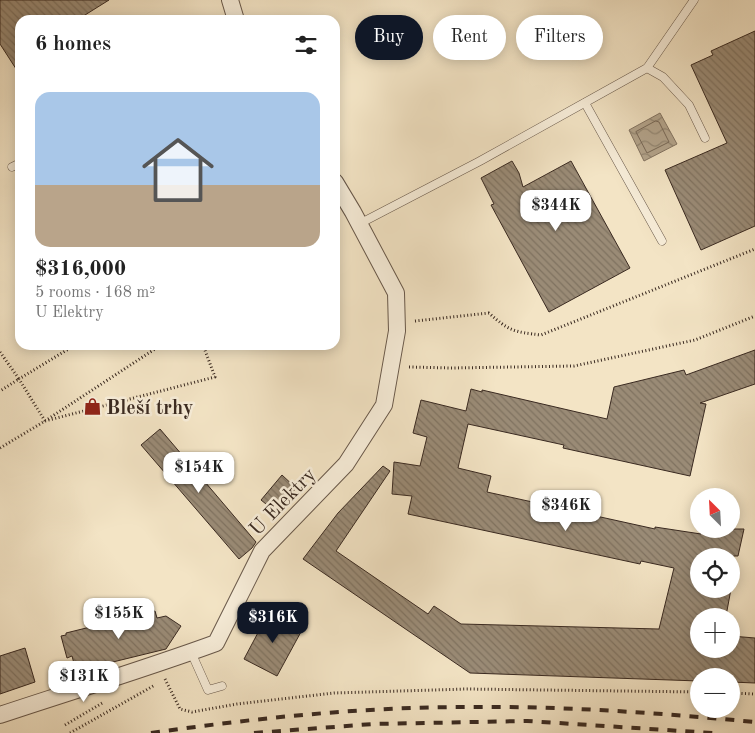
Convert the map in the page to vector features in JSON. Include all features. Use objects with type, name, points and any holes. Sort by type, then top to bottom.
[{"type":"street","points":[[230,0],[234,15]]},
{"type":"street","name":"U Elektry","points":[[0,715],[160,664],[216,643],[262,551],[346,464],[380,412],[384,405],[397,331],[396,293],[340,191]]},
{"type":"lane","points":[[359,224],[647,68],[694,0]]},
{"type":"lane","points":[[647,68],[663,77],[689,105],[705,138]]},
{"type":"lane","points":[[585,103],[662,240]]},
{"type":"lane","points":[[191,652],[208,690],[222,686]]},
{"type":"path","points":[[397,323],[489,313],[502,325],[516,332],[541,335],[755,249]]},
{"type":"path","points":[[415,366],[451,368],[574,366],[695,340],[755,316]]},
{"type":"path","points":[[0,391],[67,350]]},
{"type":"path","points":[[0,448],[45,421],[152,350]]},
{"type":"path","points":[[45,421],[215,377],[205,350]]},
{"type":"path","points":[[0,352],[45,421]]},
{"type":"path","points":[[160,664],[165,680],[180,709],[192,712],[237,704],[334,694],[467,689],[690,692]]},
{"type":"path","points":[[70,733],[156,684]]},
{"type":"path","points":[[740,693],[755,694]]},
{"type":"water","points":[[660,113],[677,144],[644,161],[629,130]]},
{"type":"building","points":[[0,0],[109,0],[85,15],[15,15],[15,67],[0,44]]},
{"type":"building","points":[[755,31],[755,226],[701,250],[665,170],[727,143],[691,65],[713,55],[711,51]]},
{"type":"building","points":[[512,161],[519,173],[523,187],[571,161],[630,268],[549,312],[491,205],[494,204],[481,178]]},
{"type":"building","points":[[755,350],[755,384],[700,403],[706,404],[690,476],[563,448],[564,445],[468,424],[458,468],[491,476],[487,492],[655,529],[655,527],[690,532],[690,538],[740,538],[740,529],[744,529],[740,548],[690,548],[690,598],[729,598],[727,608],[690,608],[690,658],[740,658],[740,637],[755,638],[755,683],[740,682],[740,668],[690,668],[690,681],[470,673],[303,559],[338,513],[383,466],[390,471],[336,551],[428,614],[434,606],[461,624],[659,629],[674,568],[641,561],[640,564],[408,514],[412,496],[392,494],[394,462],[420,466],[427,437],[413,433],[421,400],[466,411],[471,389],[482,392],[482,390],[607,419],[614,387],[684,370],[686,375]]},
{"type":"building","points":[[160,429],[256,542],[239,559],[141,445]]},
{"type":"building","points":[[282,475],[296,488],[276,512],[261,500]]},
{"type":"building","points":[[155,611],[157,618],[166,616],[181,626],[166,649],[76,671],[72,656],[67,658],[61,636],[66,635],[66,633]]},
{"type":"building","points":[[269,612],[302,630],[277,676],[244,659]]},
{"type":"building","points":[[25,648],[35,682],[0,694],[0,656]]},
{"type":"railway","points":[[151,733],[309,714],[428,708],[504,707],[576,709],[755,722]]},
{"type":"railway","points":[[254,733],[373,724],[527,721],[713,733]]},
{"type":"place","name":"Bleší trhy","points":[[92,407]]}]
